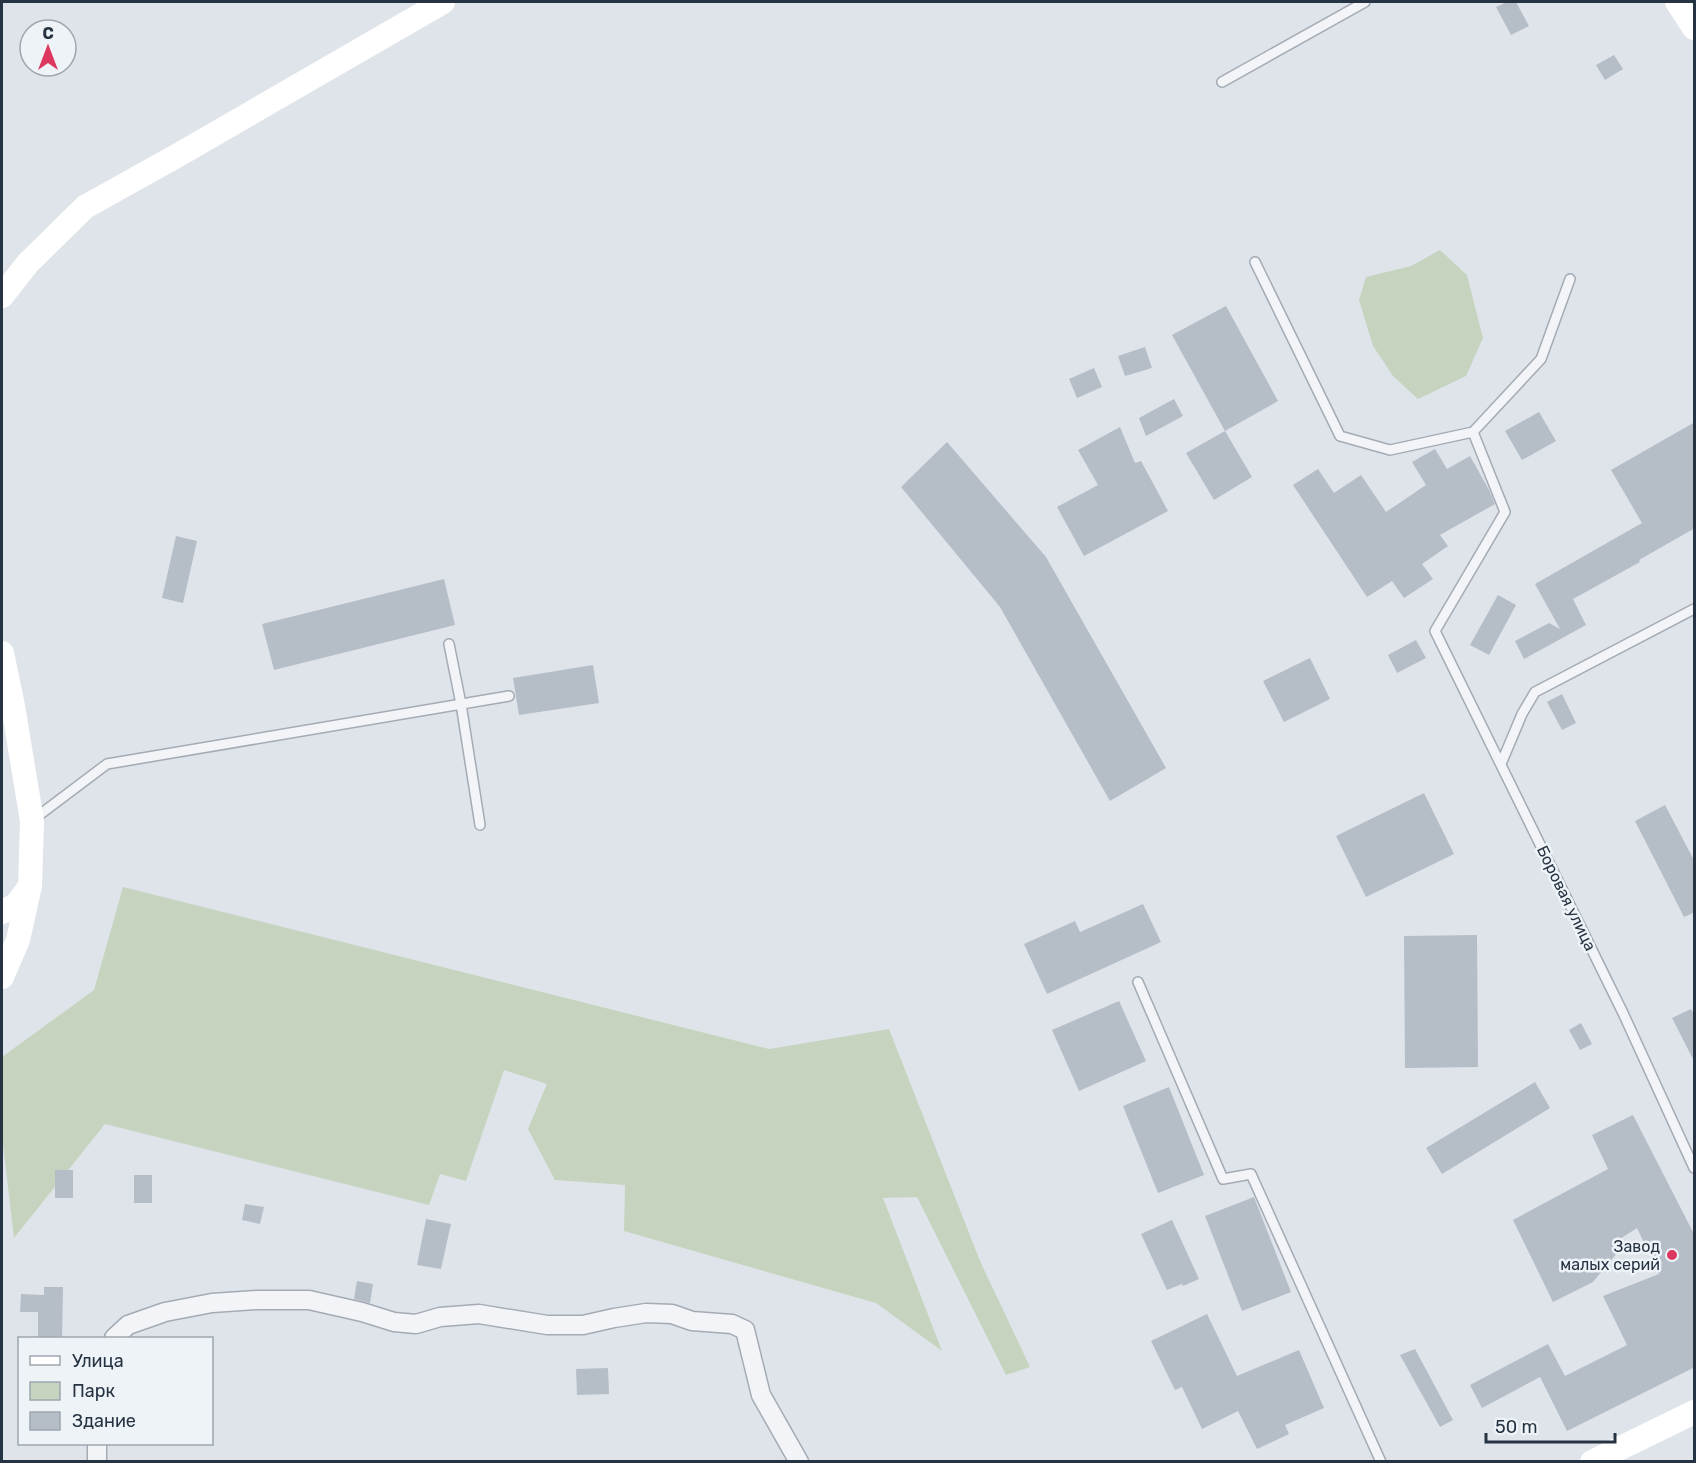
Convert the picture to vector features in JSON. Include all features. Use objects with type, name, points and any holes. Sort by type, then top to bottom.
[{"type":"street","points":[[2,296],[28,263],[85,207],[443,2]]},
{"type":"street","points":[[1677,2],[1695,28]]},
{"type":"street","points":[[2,652],[32,821],[30,886],[18,940],[2,977]]},
{"type":"street","points":[[2,912],[16,905],[30,886]]},
{"type":"street","points":[[115,1337],[128,1325],[165,1312],[212,1303],[257,1300],[309,1300],[394,1322],[416,1324],[440,1317],[479,1314],[547,1325],[583,1325],[646,1313],[672,1314],[692,1321],[732,1324],[745,1330],[761,1395],[798,1461]]},
{"type":"street","points":[[1592,1461],[1695,1412]]},
{"type":"street","points":[[97,1445],[97,1461]]},
{"type":"lane","points":[[1222,82],[1365,2]]},
{"type":"lane","points":[[1255,262],[1340,436],[1390,450],[1473,432],[1541,359],[1570,279]]},
{"type":"lane","name":"Боровая улица","points":[[1473,432],[1505,512],[1435,631],[1623,1013],[1695,1168]]},
{"type":"lane","points":[[1501,764],[1522,714],[1535,692],[1695,609]]},
{"type":"lane","points":[[449,644],[480,825]]},
{"type":"lane","points":[[32,821],[107,764],[509,696]]},
{"type":"lane","points":[[1138,982],[1223,1179],[1251,1174],[1381,1461]]},
{"type":"green space","points":[[1440,250],[1467,275],[1483,338],[1466,376],[1418,399],[1393,376],[1373,346],[1359,300],[1366,277],[1411,266]]},
{"type":"green space","points":[[123,887],[769,1049],[889,1029],[980,1261],[1030,1367],[1006,1375],[917,1197],[883,1198],[942,1351],[876,1303],[624,1231],[625,1185],[555,1180],[528,1129],[547,1084],[504,1070],[466,1181],[440,1174],[429,1205],[105,1124],[14,1238],[2,1136],[2,1057],[94,990]]},
{"type":"building","points":[[1507,2],[1516,2],[1529,26],[1511,35],[1496,7]]},
{"type":"building","points":[[1614,55],[1623,69],[1605,80],[1596,65]]},
{"type":"building","points":[[1226,306],[1278,401],[1225,431],[1172,335]]},
{"type":"building","points":[[1145,347],[1152,368],[1125,376],[1118,356]]},
{"type":"building","points":[[1094,368],[1102,387],[1077,398],[1069,379]]},
{"type":"building","points":[[1174,399],[1183,416],[1146,436],[1139,418]]},
{"type":"building","points":[[1539,412],[1556,441],[1522,460],[1505,431]]},
{"type":"building","points":[[1695,422],[1695,528],[1573,599],[1586,625],[1524,659],[1515,641],[1549,623],[1560,629],[1535,584],[1642,523],[1611,470]]},
{"type":"building","points":[[1120,427],[1135,463],[1141,461],[1168,511],[1084,556],[1057,507],[1098,485],[1078,450]]},
{"type":"building","points":[[1225,431],[1252,477],[1214,500],[1186,453]]},
{"type":"building","points":[[947,442],[1046,557],[1166,768],[1110,801],[1000,607],[901,487]]},
{"type":"building","points":[[1435,449],[1447,469],[1470,456],[1495,504],[1440,535],[1448,546],[1422,564],[1433,579],[1404,598],[1392,581],[1367,597],[1293,485],[1318,469],[1334,493],[1361,475],[1386,512],[1426,485],[1412,462]]},
{"type":"building","points":[[176,536],[197,541],[183,603],[162,598]]},
{"type":"building","points":[[444,579],[455,625],[274,670],[262,624]]},
{"type":"building","points":[[1498,595],[1516,605],[1489,655],[1470,645]]},
{"type":"building","points":[[1416,640],[1426,658],[1397,673],[1388,655]]},
{"type":"building","points":[[1310,658],[1330,699],[1284,722],[1263,681]]},
{"type":"building","points":[[593,665],[599,703],[519,715],[513,678]]},
{"type":"building","points":[[1562,694],[1576,723],[1562,730],[1547,702]]},
{"type":"building","points":[[1424,793],[1454,854],[1366,897],[1336,836]]},
{"type":"building","points":[[1665,805],[1695,862],[1695,912],[1684,917],[1635,821]]},
{"type":"building","points":[[1143,904],[1161,942],[1047,994],[1024,944],[1075,921],[1080,932]]},
{"type":"building","points":[[1477,935],[1478,1067],[1405,1068],[1404,936]]},
{"type":"building","points":[[1119,1001],[1146,1061],[1079,1091],[1052,1030]]},
{"type":"building","points":[[1691,1009],[1695,1016],[1695,1063],[1672,1018]]},
{"type":"building","points":[[1581,1023],[1592,1044],[1580,1050],[1569,1030]]},
{"type":"building","points":[[1535,1082],[1550,1108],[1442,1174],[1426,1148]]},
{"type":"building","points":[[1169,1087],[1204,1175],[1158,1193],[1123,1106]]},
{"type":"building","name":"Завод малых серий","points":[[1633,1115],[1695,1236],[1695,1367],[1567,1431],[1540,1377],[1482,1408],[1470,1385],[1548,1344],[1565,1376],[1627,1345],[1603,1296],[1659,1274],[1637,1228],[1612,1244],[1617,1253],[1593,1282],[1553,1302],[1513,1220],[1608,1169],[1592,1135]]},
{"type":"building","points":[[55,1170],[73,1170],[73,1198],[55,1198]]},
{"type":"building","points":[[134,1175],[152,1175],[152,1203],[134,1203]]},
{"type":"building","points":[[1254,1197],[1291,1292],[1242,1311],[1205,1216]]},
{"type":"building","points":[[245,1204],[264,1207],[260,1224],[242,1220]]},
{"type":"building","points":[[426,1219],[451,1224],[441,1269],[417,1265]]},
{"type":"building","points":[[1172,1220],[1199,1279],[1167,1290],[1141,1234]]},
{"type":"building","points":[[357,1281],[373,1284],[370,1303],[354,1299]]},
{"type":"building","points":[[44,1287],[63,1287],[62,1337],[38,1337],[38,1312],[20,1312],[21,1294],[44,1295]]},
{"type":"building","points":[[1207,1314],[1237,1376],[1299,1350],[1324,1408],[1285,1425],[1289,1434],[1257,1449],[1238,1411],[1202,1429],[1182,1387],[1175,1390],[1151,1341]]},
{"type":"building","points":[[1415,1349],[1453,1420],[1440,1427],[1400,1355]]},
{"type":"building","points":[[608,1368],[609,1394],[577,1395],[576,1369]]},
{"type":"place","name":"Завод малых серий","points":[[1672,1255]]}]
